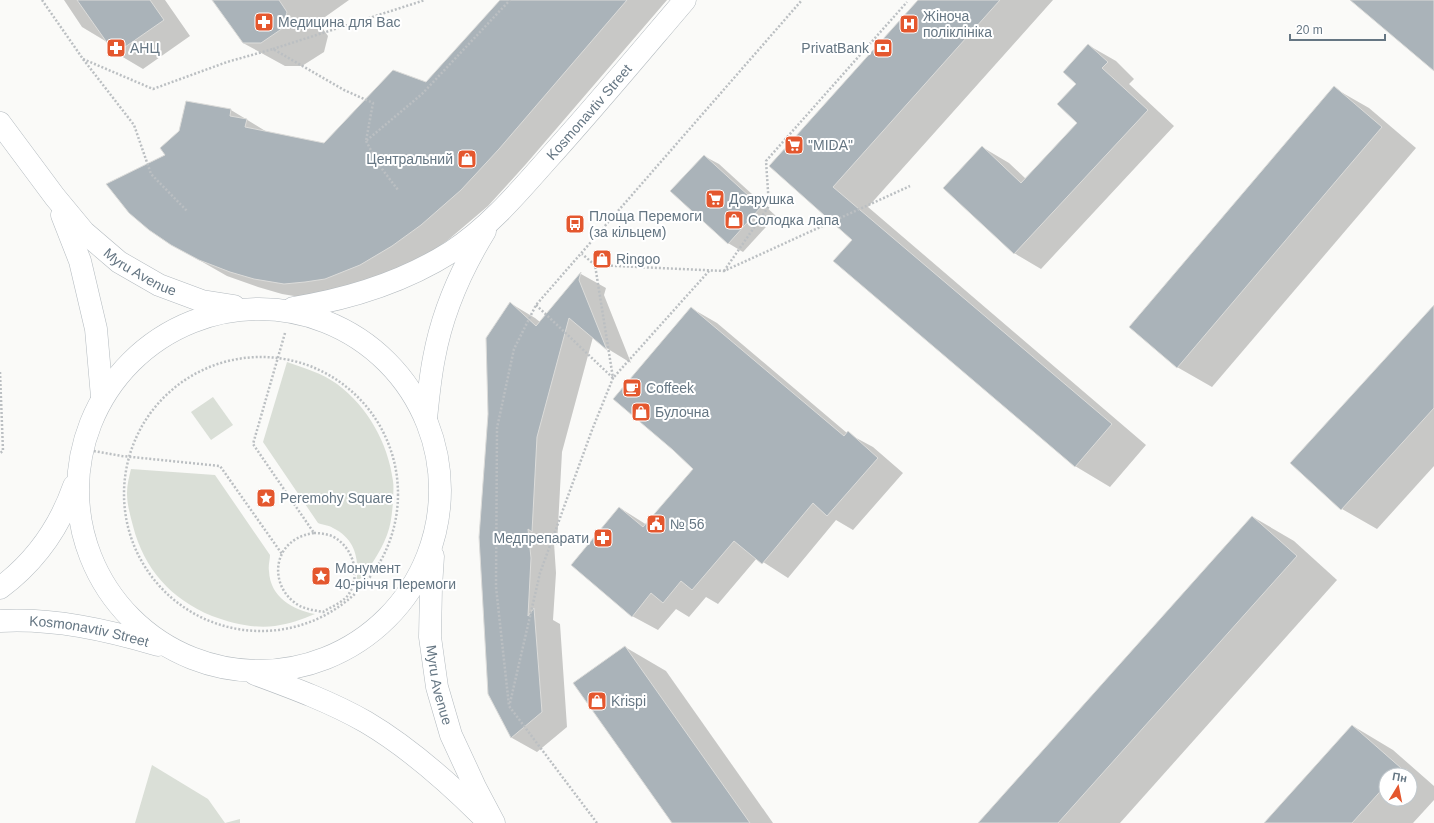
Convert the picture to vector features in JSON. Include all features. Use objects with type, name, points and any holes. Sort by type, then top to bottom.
[{"type":"main road","name":"Kosmonavtiv Street","points":[[285,310],[325,303],[369,292],[404,277],[450,252],[490,222],[568,137],[685,0]]},
{"type":"main road","name":"Myru Avenue","points":[[0,123],[55,197],[84,232],[119,262],[159,285],[202,300],[248,308]]},
{"type":"main road","name":"Myru Avenue","points":[[55,197],[80,261],[96,329],[102,397]]},
{"type":"main road","name":"Kosmonavtiv Street","points":[[426,419],[434,357],[451,298],[476,245],[490,222]]},
{"type":"main road","points":[[0,588],[32,559],[51,534],[67,507],[77,477],[82,449],[88,428],[102,397],[114,379],[129,362],[164,335],[183,324],[225,312],[248,308],[285,310],[321,319],[359,338],[376,351],[392,366],[405,382],[417,400],[426,419],[438,457],[441,497],[435,536],[426,560],[408,594],[383,622],[363,638],[318,662],[293,668],[268,671],[242,670],[208,664],[176,651],[154,637],[133,620],[116,601],[101,579],[89,555],[77,504],[77,477]]},
{"type":"main road","name":"Myru Avenue","points":[[435,536],[431,587],[430,637],[437,687],[451,735],[476,789],[494,823]]},
{"type":"main road","name":"Kosmonavtiv Street","points":[[0,621],[53,622],[95,628],[136,638],[176,651]]},
{"type":"main road","points":[[242,670],[306,692],[366,722],[422,760],[489,823]]},
{"type":"path","points":[[42,0],[83,59],[134,125],[151,174],[187,211]]},
{"type":"path","points":[[83,59],[153,89],[226,62],[273,49],[425,0]]},
{"type":"path","points":[[366,141],[422,94],[510,0]]},
{"type":"path","points":[[597,823],[509,706],[496,587],[497,428],[514,349],[536,306],[802,0]]},
{"type":"path","points":[[724,271],[769,206],[766,161],[907,2]]},
{"type":"path","points":[[273,49],[344,90],[372,103],[366,141],[379,165],[398,190]]},
{"type":"path","points":[[582,254],[595,265],[724,271],[910,186]]},
{"type":"path","points":[[595,265],[613,378]]},
{"type":"path","points":[[509,706],[540,572],[592,430],[613,378],[709,271]]},
{"type":"path","points":[[536,306],[613,378]]},
{"type":"path","points":[[285,310],[278,358],[253,444],[314,533]]},
{"type":"path","points":[[256,357],[278,358],[299,362],[318,369],[337,379],[354,392],[368,407],[380,424],[396,463],[399,484],[399,505],[396,526],[380,565],[368,582],[353,597],[326,616],[294,627],[275,631],[248,631],[222,626],[197,616],[175,601],[155,582],[141,560],[130,536],[124,509],[124,483],[129,456],[136,436],[147,417],[160,400],[176,386],[194,374],[214,365],[235,359],[256,357]]},
{"type":"path","points":[[0,372],[3,451],[0,453]]},
{"type":"path","points":[[82,449],[129,456],[220,466],[282,554]]},
{"type":"path","points":[[314,533],[330,536],[344,545],[349,552],[355,568],[355,576],[350,593],[342,601],[323,612],[308,609],[295,604],[285,594],[279,582],[278,567],[282,554],[287,546],[304,535],[314,533]]},
{"type":"path","points":[[350,593],[353,597]]},
{"type":"path","points":[[323,612],[326,616]]},
{"type":"shaded area","points":[[287,362],[325,377],[348,393],[375,427],[386,453],[393,481],[393,506],[391,519],[387,535],[378,554],[370,567],[356,584],[357,559],[351,544],[347,538],[330,526],[318,523],[263,442]]},
{"type":"shaded area","points":[[213,397],[233,425],[211,440],[191,412]]},
{"type":"shaded area","points":[[131,469],[215,475],[270,555],[270,580],[278,595],[291,605],[315,614],[285,624],[259,627],[243,625],[212,616],[184,601],[161,581],[144,556],[138,542],[131,518],[127,493]]},
{"type":"shaded area","points":[[152,765],[208,799],[225,823],[135,823]]},
{"type":"shaded area","points":[[240,819],[240,823],[225,823]]},
{"type":"building","points":[[77,0],[150,0],[164,20],[115,54]]},
{"type":"building","points":[[212,0],[279,0],[287,12],[283,28],[261,43],[243,43]]},
{"type":"building","points":[[500,0],[627,0],[499,149],[461,190],[421,225],[392,246],[360,265],[325,279],[284,284],[254,279],[230,272],[199,260],[171,245],[149,230],[129,213],[106,184],[165,155],[160,148],[179,131],[186,101],[231,109],[230,116],[247,119],[245,127],[324,143],[393,70],[426,82]]},
{"type":"building","points":[[918,0],[1000,0],[833,187],[1112,424],[1075,467],[833,261],[852,240],[769,166]]},
{"type":"building","points":[[1350,0],[1434,0],[1434,71]]},
{"type":"building","points":[[1088,44],[1108,62],[1102,68],[1148,110],[1014,254],[943,188],[982,146],[1021,183],[1077,123],[1057,104],[1076,84],[1063,72]]},
{"type":"building","points":[[1334,86],[1382,127],[1177,368],[1129,327]]},
{"type":"building","name":"Доярушка","points":[[704,155],[761,207],[728,244],[670,191]]},
{"type":"building","points":[[581,272],[579,280],[607,350],[569,318],[537,437],[532,532],[528,529],[531,558],[528,616],[534,608],[542,712],[511,738],[488,694],[479,537],[488,414],[486,338],[510,302],[536,326]]},
{"type":"building","points":[[1434,305],[1434,408],[1341,510],[1290,463]]},
{"type":"building","points":[[691,307],[844,436],[848,431],[878,458],[827,516],[813,503],[762,564],[734,541],[692,590],[681,581],[663,603],[651,593],[632,617],[571,565],[619,507],[643,527],[693,469],[613,399]]},
{"type":"building","points":[[1252,516],[1297,556],[1058,823],[978,823]]},
{"type":"building","points":[[625,646],[750,823],[672,823],[573,683]]},
{"type":"building","points":[[1352,725],[1400,767],[1378,767],[1378,794],[1352,823],[1264,823]]},
{"type":"place","name":"Медицина для Вас","points":[[264,22]]},
{"type":"place","name":"Жіноча поліклініка","points":[[909,24]]},
{"type":"place","name":"АНЦ","points":[[116,48]]},
{"type":"place","name":"PrivatBank","points":[[883,48]]},
{"type":"place","name":"\"MIDA\"","points":[[794,145]]},
{"type":"place","name":"Центральний","points":[[467,159]]},
{"type":"place","name":"Доярушка","points":[[715,199]]},
{"type":"place","name":"Солодка лапа","points":[[734,220]]},
{"type":"place","name":"Площа Перемоги (за кільцем)","points":[[575,224]]},
{"type":"place","name":"Ringoo","points":[[602,259]]},
{"type":"place","name":"Coffeek","points":[[632,388]]},
{"type":"place","name":"Булочна","points":[[641,412]]},
{"type":"place","name":"Peremohy Square","points":[[266,498]]},
{"type":"place","name":"№ 56","points":[[656,524]]},
{"type":"place","name":"Медпрепарати","points":[[603,538]]},
{"type":"place","name":"Монумент 40-річчя Перемоги","points":[[321,576]]},
{"type":"place","name":"Krispi","points":[[597,701]]}]
